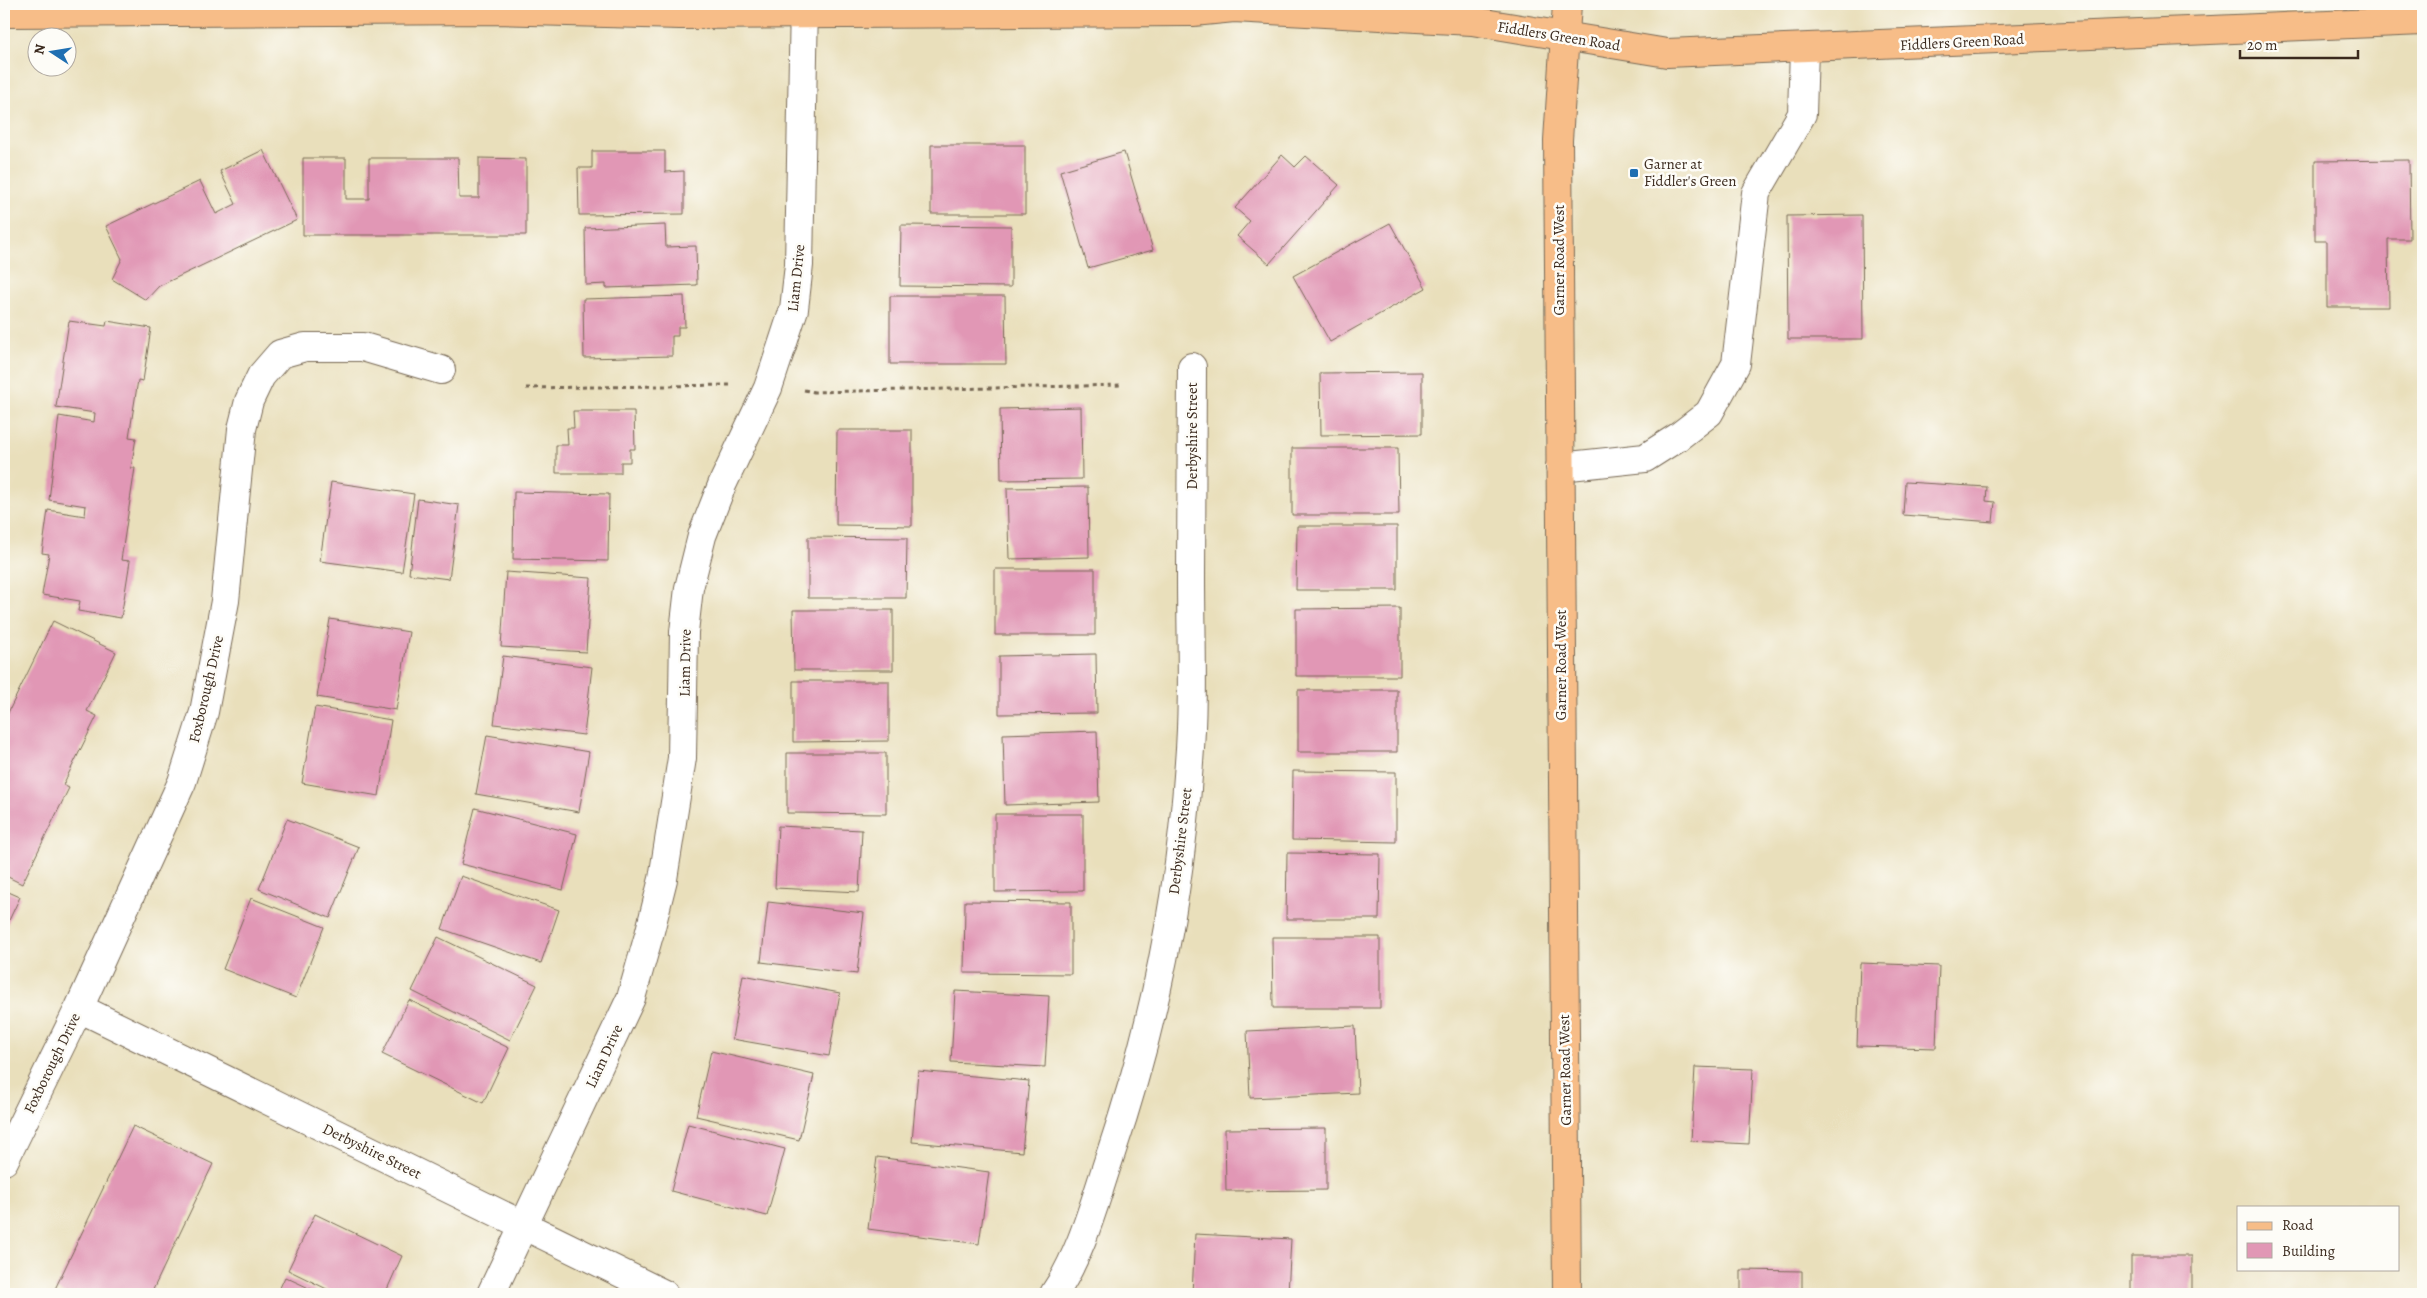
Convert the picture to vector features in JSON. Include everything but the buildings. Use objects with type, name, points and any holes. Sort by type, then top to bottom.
[{"type":"main road","name":"Garner Road West","points":[[1567,4],[1558,140],[1567,1294]]},
{"type":"main road","name":"Fiddlers Green Road","points":[[4,13],[495,10],[680,15],[804,9],[1192,12],[1234,8],[1472,22],[1667,53],[1804,49],[2423,21]]},
{"type":"street","name":"Liam Drive","points":[[491,1294],[634,989],[663,880],[682,758],[684,632],[689,588],[702,536],[722,485],[768,388],[794,309],[799,265],[804,9]]},
{"type":"street","points":[[1560,467],[1645,458],[1678,437],[1710,413],[1736,364],[1756,193],[1802,114],[1804,49]]},
{"type":"street","name":"Foxborough Drive","points":[[4,1161],[79,1008],[182,782],[204,712],[225,601],[242,429],[249,401],[260,376],[280,354],[305,347],[363,347],[441,370]]},
{"type":"street","name":"Derbyshire Street","points":[[1054,1294],[1066,1277],[1086,1226],[1132,1091],[1154,1010],[1168,937],[1181,849],[1189,762],[1192,367]]},
{"type":"street","name":"Derbyshire Street","points":[[79,1008],[664,1294]]},
{"type":"path","points":[[526,388],[737,385]]},
{"type":"path","points":[[798,389],[814,392],[1123,385]]},
{"type":"place","name":"Garner at Fiddler's Green","points":[[1634,173]]}]
